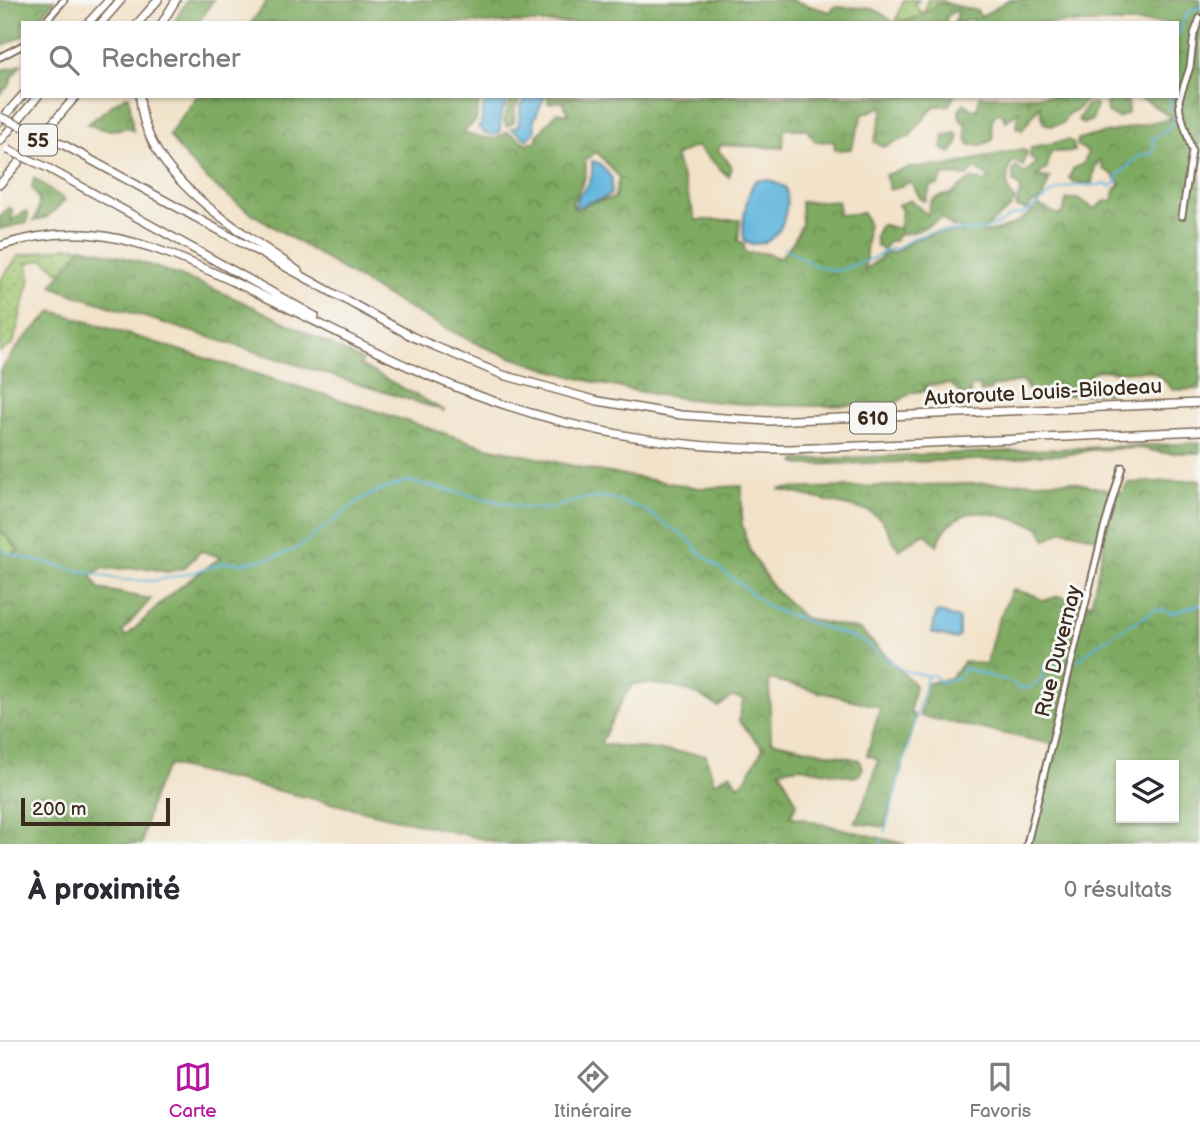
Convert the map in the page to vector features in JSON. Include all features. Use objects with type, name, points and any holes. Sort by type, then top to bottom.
[{"type":"highway","points":[[90,21],[109,0]]},
{"type":"highway","points":[[103,21],[121,0]]},
{"type":"highway","points":[[140,21],[158,0]]},
{"type":"highway","points":[[163,21],[176,0]]},
{"type":"highway","points":[[21,97],[0,119],[64,145],[324,290]]},
{"type":"highway","name":"55","points":[[0,141],[36,98]]},
{"type":"highway","name":"55","points":[[0,184],[74,98]]},
{"type":"highway","points":[[140,98],[142,116],[150,141],[177,178],[221,216],[324,290]]},
{"type":"highway","points":[[0,147],[46,167],[374,350]]},
{"type":"highway","points":[[0,246],[28,238],[68,234],[101,235],[134,242],[221,276],[374,350]]},
{"type":"highway","name":"Autoroute Louis-Bilodeau","points":[[324,290],[413,337],[503,375],[577,396],[673,414],[734,420],[807,421],[1200,402]]},
{"type":"highway","name":"610","points":[[374,350],[449,384],[521,410],[590,428],[687,444],[750,449],[800,449],[1200,431]]},
{"type":"street","points":[[46,21],[64,0]]},
{"type":"street","points":[[1182,216],[1192,151],[1179,100],[1190,66],[1194,34],[1200,18]]},
{"type":"street","points":[[0,57],[21,46]]},
{"type":"street","name":"Rue Duvernay","points":[[1027,844],[1103,532],[1122,467]]},
{"type":"green space","points":[[0,0],[55,0],[38,21],[21,21],[21,37],[0,47]]},
{"type":"green space","points":[[187,0],[213,0],[199,21],[175,21]]},
{"type":"green space","points":[[268,0],[791,0],[830,12],[835,7],[873,9],[891,21],[252,21]]},
{"type":"green space","points":[[904,0],[919,0],[914,4],[921,13],[926,9],[927,0],[941,0],[949,4],[937,4],[922,16],[896,21]]},
{"type":"green space","points":[[1008,0],[1200,0],[1200,389],[1173,390],[1159,376],[1148,371],[1100,370],[1089,376],[1089,381],[1109,393],[1032,397],[1023,381],[993,386],[990,390],[981,392],[979,385],[970,387],[971,395],[963,396],[951,384],[926,385],[926,391],[912,393],[895,403],[805,406],[674,397],[589,381],[482,346],[377,290],[235,202],[199,172],[169,135],[196,98],[480,98],[476,120],[465,134],[495,139],[508,132],[527,144],[538,140],[537,136],[557,112],[569,114],[562,101],[548,103],[548,98],[953,98],[949,105],[934,106],[909,137],[884,147],[874,142],[884,106],[863,114],[851,149],[835,150],[834,141],[816,142],[806,129],[784,129],[783,148],[721,145],[718,150],[731,165],[729,177],[696,146],[675,156],[696,220],[740,220],[738,241],[743,243],[746,253],[764,253],[780,258],[793,242],[802,224],[801,202],[838,201],[839,215],[863,213],[868,223],[865,270],[886,253],[895,252],[913,240],[935,233],[962,232],[960,227],[953,228],[942,218],[917,231],[900,233],[895,241],[889,241],[883,250],[877,246],[875,236],[881,224],[899,229],[902,211],[898,205],[911,200],[927,215],[931,201],[951,194],[972,178],[984,182],[990,178],[975,168],[967,176],[943,175],[938,185],[931,186],[925,201],[921,200],[911,182],[890,190],[885,175],[913,167],[946,166],[1022,149],[1027,152],[1023,166],[1012,160],[1008,176],[1007,186],[1015,200],[1009,209],[983,230],[983,233],[991,232],[1020,220],[1038,205],[1059,215],[1064,211],[1066,200],[1077,199],[1094,209],[1105,201],[1113,201],[1115,190],[1121,184],[1103,169],[1100,160],[1094,170],[1092,183],[1074,183],[1069,178],[1073,169],[1084,163],[1088,152],[1077,145],[1078,139],[1172,118],[1138,98],[1179,98],[1179,21],[955,21],[958,13],[955,11],[948,15],[946,21],[905,21],[922,16],[937,4],[977,11],[981,17]],"holes":[[[597,152],[619,177],[614,198],[588,203],[578,210],[572,203],[585,178],[585,160]]]},
{"type":"green space","points":[[21,64],[10,85],[1,93],[0,70]]},
{"type":"green space","points":[[123,98],[129,98],[133,131],[128,127],[108,130],[88,124]]},
{"type":"green space","points":[[512,98],[522,98],[515,107],[514,122],[506,126],[504,119]]},
{"type":"green space","points":[[980,98],[1029,98],[1028,101],[1030,98],[1087,98],[1077,110],[1069,113],[1063,123],[1051,126],[1044,123],[1040,106],[1022,130],[1016,127],[1019,111],[1006,121],[1000,112],[992,120],[993,140],[981,145],[969,145],[966,125],[960,119],[959,111],[964,103],[977,110]]},
{"type":"green space","points":[[1111,98],[1128,102],[1128,113],[1118,118],[1107,113],[1106,104]]},
{"type":"green space","points":[[1093,103],[1096,106],[1092,120],[1082,124],[1078,120],[1086,106]]},
{"type":"green space","points":[[954,133],[958,135],[958,144],[951,153],[942,149],[944,136]]},
{"type":"green space","points":[[1068,140],[1073,143],[1075,151],[1052,152],[1047,169],[1036,176],[1050,178],[1041,201],[1031,204],[1028,210],[1017,208],[1021,188],[1013,181],[1013,170],[1016,166],[1024,174],[1036,163],[1030,157],[1031,147]]},
{"type":"green space","points":[[34,178],[65,200],[47,217],[34,221],[39,204],[32,188]]},
{"type":"green space","points":[[9,207],[13,211],[11,221],[26,211],[27,223],[0,229],[0,217]]},
{"type":"green space","points":[[82,247],[61,274],[44,259],[27,263],[30,279],[13,344],[0,352],[0,280],[19,256]]},
{"type":"green space","points":[[82,247],[157,267],[226,295],[363,361],[360,365],[445,411],[52,286]]},
{"type":"green space","points":[[53,311],[483,446],[592,470],[700,488],[742,486],[742,524],[749,549],[772,587],[804,618],[860,630],[915,685],[910,712],[916,717],[885,827],[855,823],[871,786],[878,759],[867,755],[880,707],[769,679],[771,741],[859,760],[863,768],[859,775],[854,777],[800,767],[780,770],[797,804],[790,816],[905,844],[504,844],[169,765],[151,803],[142,844],[0,844],[0,548],[10,555],[19,551],[0,529],[0,371],[22,341]],"holes":[[[201,551],[221,557],[172,593],[126,637],[122,632],[151,599],[99,589],[91,575],[101,569],[148,568],[167,572],[184,568]],[[633,684],[678,688],[718,707],[732,697],[743,699],[739,721],[763,748],[745,780],[739,786],[730,773],[714,783],[706,755],[600,744]]]},
{"type":"green space","points":[[1200,443],[1200,453],[1164,453],[1140,448],[1090,450],[1066,455],[1036,455],[1012,459],[795,463],[797,460]]},
{"type":"green space","points":[[1200,480],[1200,844],[1031,844],[1057,745],[920,716],[928,683],[950,678],[964,662],[986,664],[996,626],[1012,590],[1034,595],[1043,601],[1059,596],[1091,604],[1105,540],[1064,530],[1046,540],[1039,527],[981,513],[956,519],[946,529],[937,545],[925,533],[899,550],[882,520],[869,511],[778,489],[1070,481],[1121,493],[1128,483]]},
{"type":"green space","points":[[0,529],[19,551],[10,556],[0,548]]},
{"type":"water","points":[[485,98],[508,98],[501,114],[500,132],[494,135],[483,132],[478,127],[481,125]]},
{"type":"water","points":[[527,98],[544,98],[534,120],[535,132],[527,140],[511,128],[518,127],[521,106]]},
{"type":"water","points":[[592,161],[599,163],[612,178],[611,194],[575,206],[579,195],[589,184]]},
{"type":"water","points":[[756,180],[769,180],[785,187],[787,201],[780,229],[767,241],[754,244],[746,243],[743,230],[747,201]]},
{"type":"water","points":[[936,613],[959,619],[959,636],[956,639],[932,633]]},
{"type":"waterway","points":[[1183,20],[1190,11],[1200,7]]},
{"type":"waterway","points":[[1179,32],[1183,23]]},
{"type":"waterway","points":[[1169,98],[1170,111]]},
{"type":"waterway","points":[[784,248],[814,265],[837,271],[932,232],[983,230],[1012,215],[1026,212],[1063,188],[1107,184],[1110,187],[1118,181],[1117,176],[1139,156],[1151,154],[1154,146],[1152,138],[1173,124],[1174,117]]},
{"type":"waterway","points":[[0,548],[28,559],[121,580],[153,581],[227,562],[242,563],[272,558],[296,549],[359,501],[408,481],[526,508],[546,509],[583,499],[607,497],[643,509],[687,538],[698,551],[770,608],[864,642],[902,670],[934,675],[940,682],[960,677],[963,668],[1008,681],[1020,688],[1029,688],[1041,681],[1044,666],[1065,658]]},
{"type":"waterway","points":[[1077,661],[1101,642],[1157,609],[1173,613],[1200,604]]},
{"type":"waterway","points":[[885,831],[927,677]]},
{"type":"waterway","points":[[881,844],[883,838]]}]
